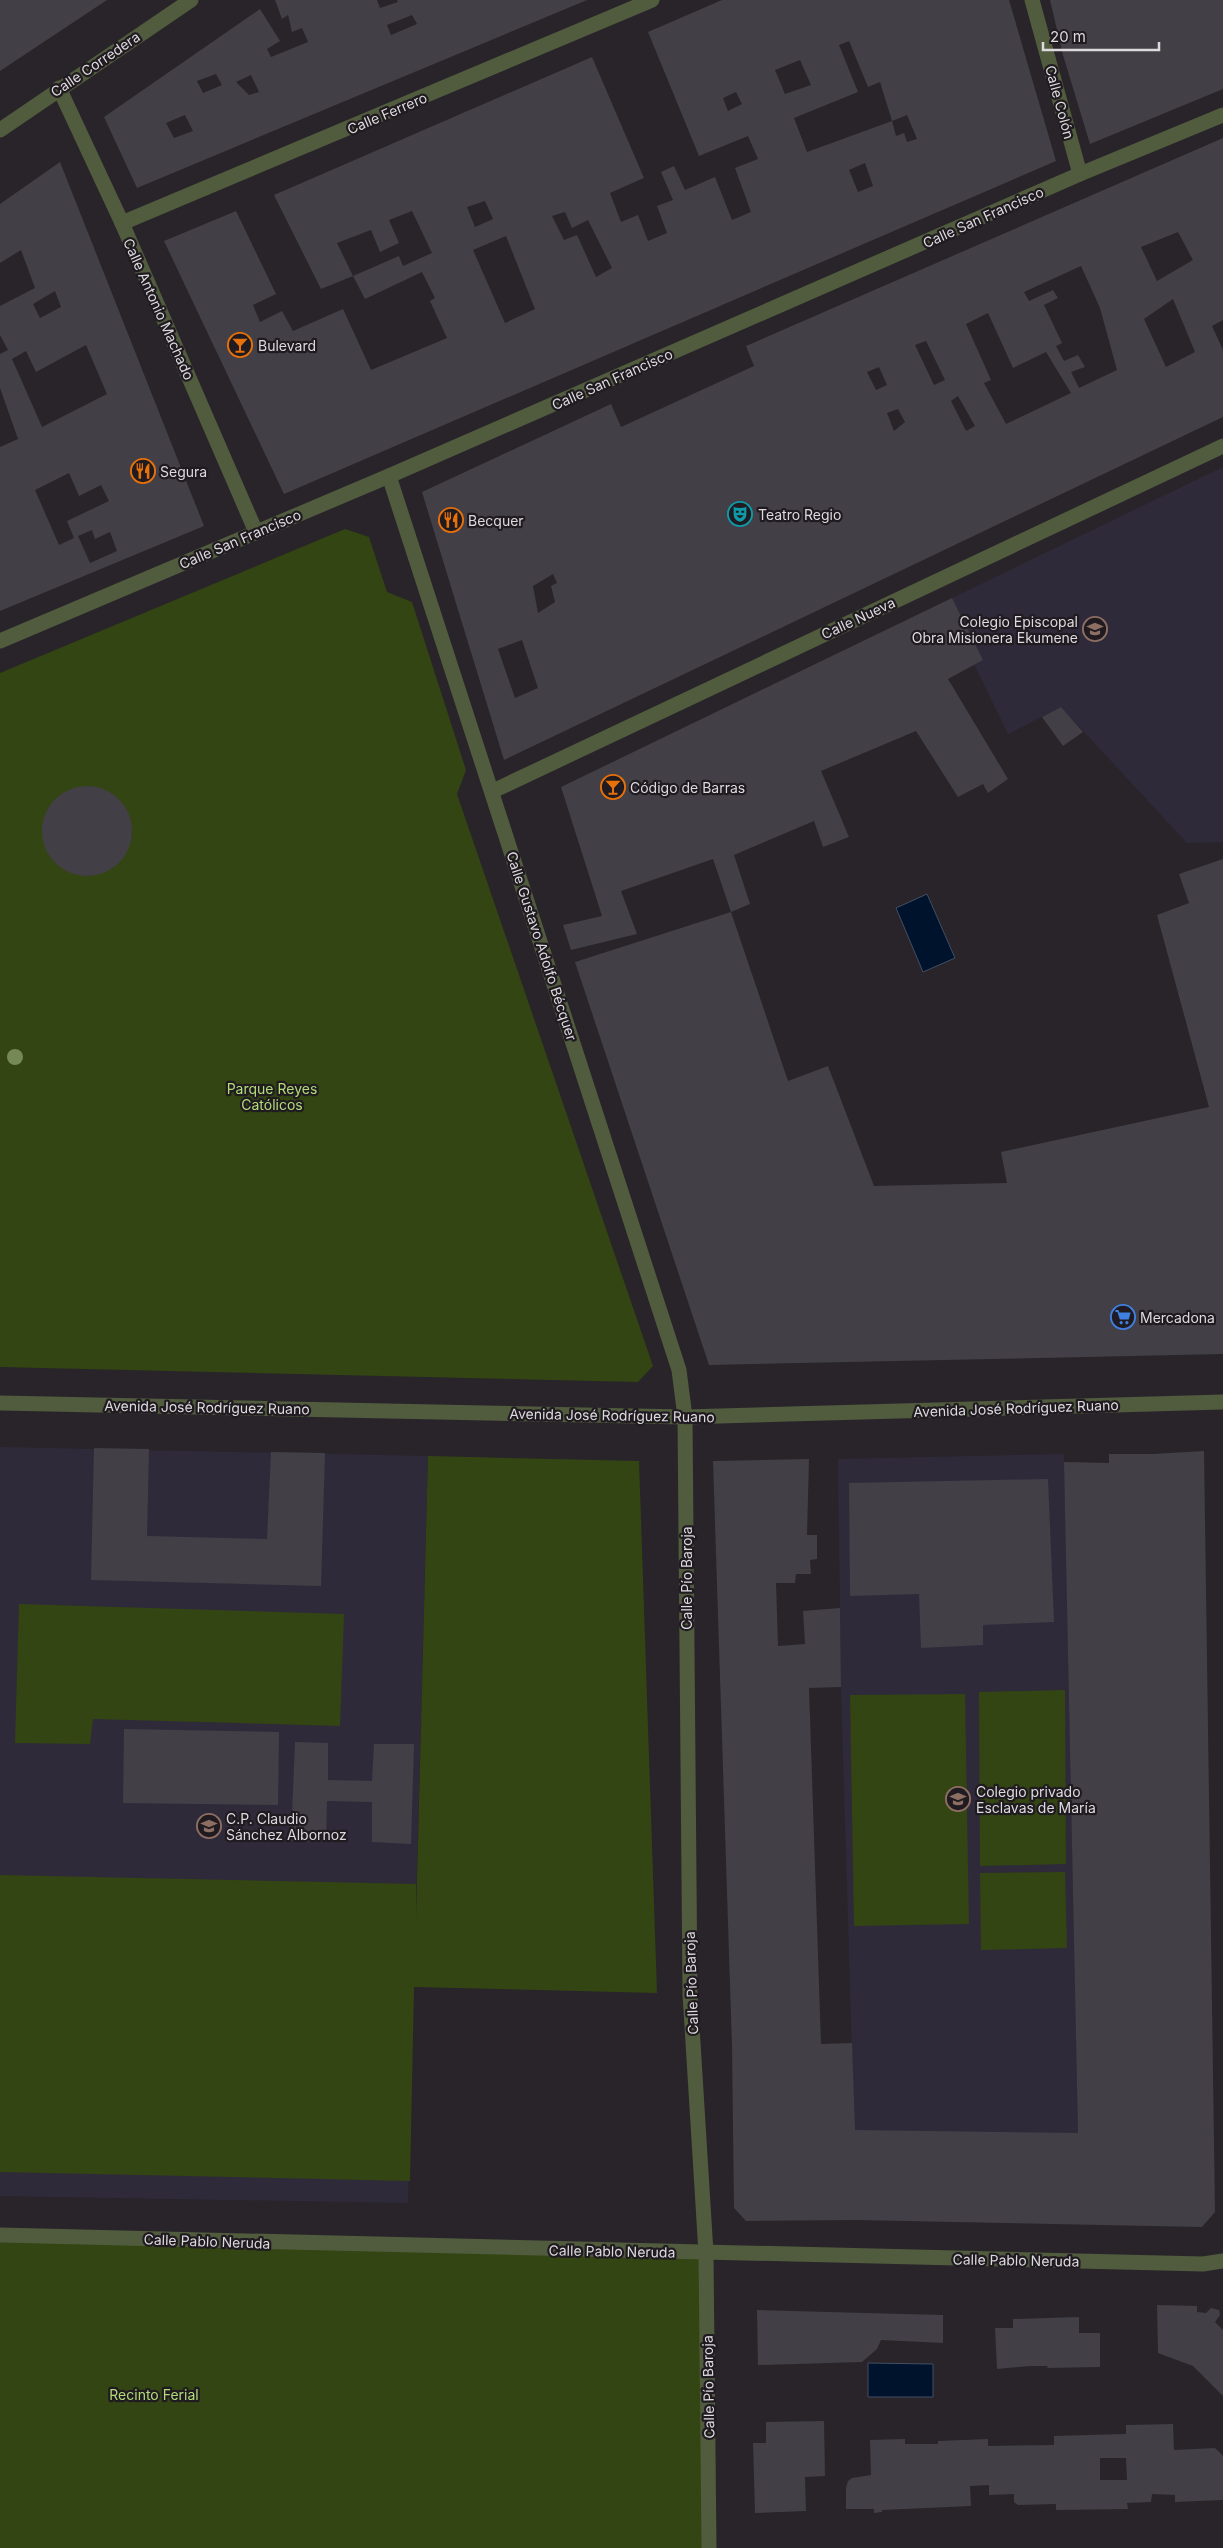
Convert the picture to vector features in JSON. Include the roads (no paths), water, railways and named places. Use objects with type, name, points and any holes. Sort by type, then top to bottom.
[{"type":"street","name":"Calle Corredera","points":[[0,130],[190,0]]},
{"type":"street","name":"Calle Ferrero","points":[[122,223],[652,0]]},
{"type":"street","name":"Calle Colón","points":[[1032,0],[1080,174]]},
{"type":"street","name":"Calle Antonio Machado","points":[[59,88],[122,223],[256,532]]},
{"type":"street","name":"Calle San Francisco","points":[[0,641],[389,476],[1080,174],[1223,115]]},
{"type":"street","name":"Calle Nueva","points":[[492,791],[1223,446]]},
{"type":"street","name":"Calle Gustavo Adolfo Bécquer","points":[[389,476],[679,1370],[685,1417]]},
{"type":"street","name":"Avenida José Rodríguez Ruano","points":[[0,1403],[685,1417],[1223,1402]]},
{"type":"street","name":"Calle Pío Baroja","points":[[685,1417],[690,1994],[706,2253],[709,2548]]},
{"type":"street","name":"Calle Pablo Neruda","points":[[0,2235],[1203,2264],[1223,2261]]},
{"type":"water","points":[[927,894],[955,958],[923,972],[896,908]]},
{"type":"water","points":[[868,2363],[933,2364],[933,2397],[868,2397]]},
{"type":"place","name":"Bulevard","points":[[240,345]]},
{"type":"place","name":"Segura","points":[[143,471]]},
{"type":"place","name":"Teatro Regio","points":[[740,514]]},
{"type":"place","name":"Becquer","points":[[451,520]]},
{"type":"place","name":"Colegio Episcopal Obra Misionera Ekumene","points":[[1095,629]]},
{"type":"place","name":"Código de Barras","points":[[613,787]]},
{"type":"place","name":"Mercadona","points":[[1123,1317]]},
{"type":"place","name":"Colegio privado Esclavas de María","points":[[958,1799]]},
{"type":"place","name":"C.P. Claudio Sánchez Albornoz","points":[[209,1826]]},
{"type":"park label","name":"Parque Reyes Católicos","points":[[272,1096]]},
{"type":"park label","name":"Recinto Ferial","points":[[154,2394]]}]
